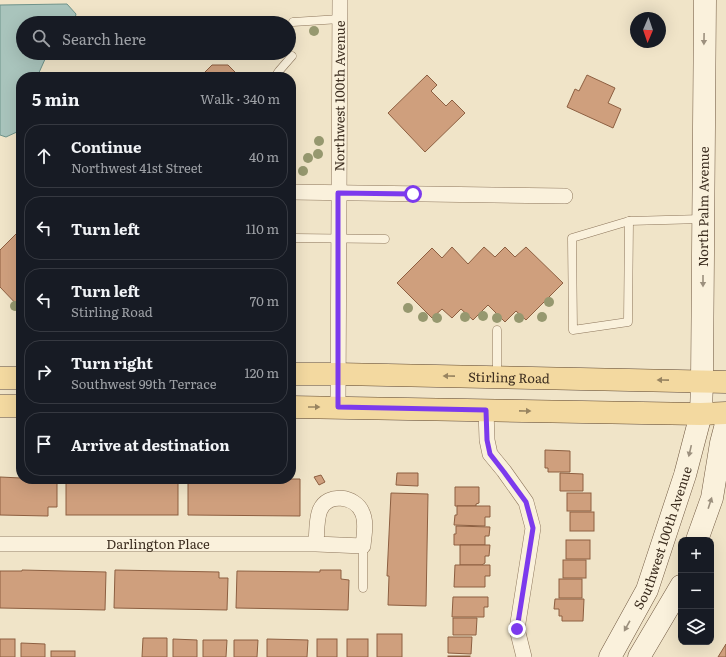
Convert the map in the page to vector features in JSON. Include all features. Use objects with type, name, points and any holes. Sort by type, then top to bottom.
[{"type":"main road","name":"North Palm Avenue","points":[[701,414],[705,0]]},
{"type":"main road","name":"Stirling Road","points":[[296,374],[726,382]]},
{"type":"main road","points":[[0,378],[16,378]]},
{"type":"main road","points":[[0,406],[16,406]]},
{"type":"main road","points":[[296,407],[701,414],[726,413]]},
{"type":"main road","name":"Southwest 100th Avenue","points":[[610,657],[647,590],[684,475],[701,414]]},
{"type":"main road","points":[[698,537],[712,498],[721,443],[726,424]]},
{"type":"main road","points":[[639,657],[678,591]]},
{"type":"street","name":"Northwest 100th Avenue","points":[[338,407],[340,0]]},
{"type":"street","points":[[296,192],[565,196]]},
{"type":"street","points":[[486,410],[487,440],[490,454],[526,502],[533,528],[517,629],[524,657]]},
{"type":"street","points":[[316,544],[320,510],[329,500],[341,498],[355,503],[363,513],[363,546]]},
{"type":"street","name":"Darlington Place","points":[[0,544],[316,544],[363,546]]},
{"type":"lane","points":[[296,22],[340,19]]},
{"type":"lane","points":[[278,72],[289,60]]},
{"type":"lane","points":[[629,221],[628,322],[572,330],[572,238],[629,221],[703,219]]},
{"type":"lane","points":[[296,238],[385,239]]},
{"type":"lane","points":[[497,330],[497,377]]},
{"type":"lane","points":[[363,546],[363,588]]},
{"type":"water","points":[[67,4],[76,14],[76,16],[16,16],[16,60],[45,60],[39,72],[16,72],[16,132],[6,137],[0,135],[0,5]]},
{"type":"building","points":[[212,65],[228,65],[235,72],[205,72]]},
{"type":"building","points":[[427,75],[437,85],[431,91],[446,106],[452,100],[465,113],[425,152],[388,113]]},
{"type":"building","points":[[587,75],[615,88],[608,103],[621,109],[613,128],[567,107],[575,89],[579,91]]},
{"type":"building","points":[[16,234],[16,304],[0,287],[0,250]]},
{"type":"building","points":[[452,247],[468,264],[484,247],[495,257],[505,247],[515,257],[526,247],[563,283],[526,320],[516,311],[505,322],[488,305],[473,320],[461,309],[452,318],[442,309],[432,318],[397,283],[432,248],[442,258]]},
{"type":"building","points":[[545,450],[570,451],[570,472],[548,472],[548,468],[545,468]]},
{"type":"building","points":[[397,473],[418,473],[418,486],[396,485]]},
{"type":"building","points":[[560,473],[583,474],[583,491],[560,491]]},
{"type":"building","points":[[321,475],[325,482],[319,485],[314,477]]},
{"type":"building","points":[[0,477],[16,478],[16,484],[57,484],[57,507],[48,507],[48,516],[0,515]]},
{"type":"building","points":[[296,479],[300,479],[300,516],[188,515],[188,484],[296,484]]},
{"type":"building","points":[[66,484],[178,484],[178,515],[66,515]]},
{"type":"building","points":[[455,487],[479,487],[479,503],[476,504],[476,506],[455,506]]},
{"type":"building","points":[[391,493],[428,494],[426,606],[388,605],[389,576],[387,576]]},
{"type":"building","points":[[567,493],[591,493],[591,511],[567,511]]},
{"type":"building","points":[[457,506],[490,506],[490,517],[485,517],[485,526],[454,525],[455,515],[457,515]]},
{"type":"building","points":[[570,512],[594,512],[594,531],[570,531]]},
{"type":"building","points":[[456,526],[490,527],[489,536],[485,536],[485,545],[454,545]]},
{"type":"building","points":[[566,540],[590,540],[590,559],[566,559]]},
{"type":"building","points":[[460,545],[490,545],[489,556],[485,556],[485,563],[482,565],[460,565]]},
{"type":"building","points":[[563,560],[586,560],[586,578],[563,578]]},
{"type":"building","points":[[455,565],[490,565],[490,576],[485,576],[485,587],[454,587]]},
{"type":"building","points":[[22,570],[106,572],[105,610],[0,608],[0,571]]},
{"type":"building","points":[[115,570],[219,572],[219,578],[228,578],[227,610],[114,608]]},
{"type":"building","points":[[320,570],[341,570],[341,579],[349,580],[348,610],[236,608],[237,571],[320,572]]},
{"type":"building","points":[[559,579],[582,579],[582,598],[559,598]]},
{"type":"building","points":[[453,597],[488,597],[488,607],[484,607],[484,617],[452,617]]},
{"type":"building","points":[[555,599],[584,599],[583,621],[562,621],[562,616],[559,616],[559,609],[554,609]]},
{"type":"building","points":[[453,618],[477,618],[476,635],[453,635]]},
{"type":"building","points":[[377,634],[402,634],[402,657],[377,657]]},
{"type":"building","points":[[448,637],[472,637],[471,654],[448,653]]},
{"type":"building","points":[[143,638],[167,638],[167,657],[142,657]]},
{"type":"building","points":[[0,639],[15,639],[15,657],[0,657]]},
{"type":"building","points":[[173,639],[197,640],[197,657],[173,657]]},
{"type":"building","points":[[267,639],[308,640],[307,657],[267,657]]},
{"type":"building","points":[[317,639],[337,639],[337,657],[317,657]]},
{"type":"building","points":[[347,639],[368,639],[368,657],[347,657]]},
{"type":"building","points":[[203,640],[227,640],[226,657],[203,657]]},
{"type":"building","points":[[234,640],[258,640],[257,657],[234,657]]},
{"type":"building","points":[[21,643],[45,644],[45,657],[21,657]]},
{"type":"building","points":[[726,644],[726,657],[718,657]]},
{"type":"building","points":[[51,651],[75,651],[75,657],[51,657]]},
{"type":"building","points":[[470,656],[470,657],[448,657]]},
{"type":"route","points":[[413,194],[338,193],[338,407],[486,410],[487,440],[490,454],[526,502],[533,528],[517,629]]}]
